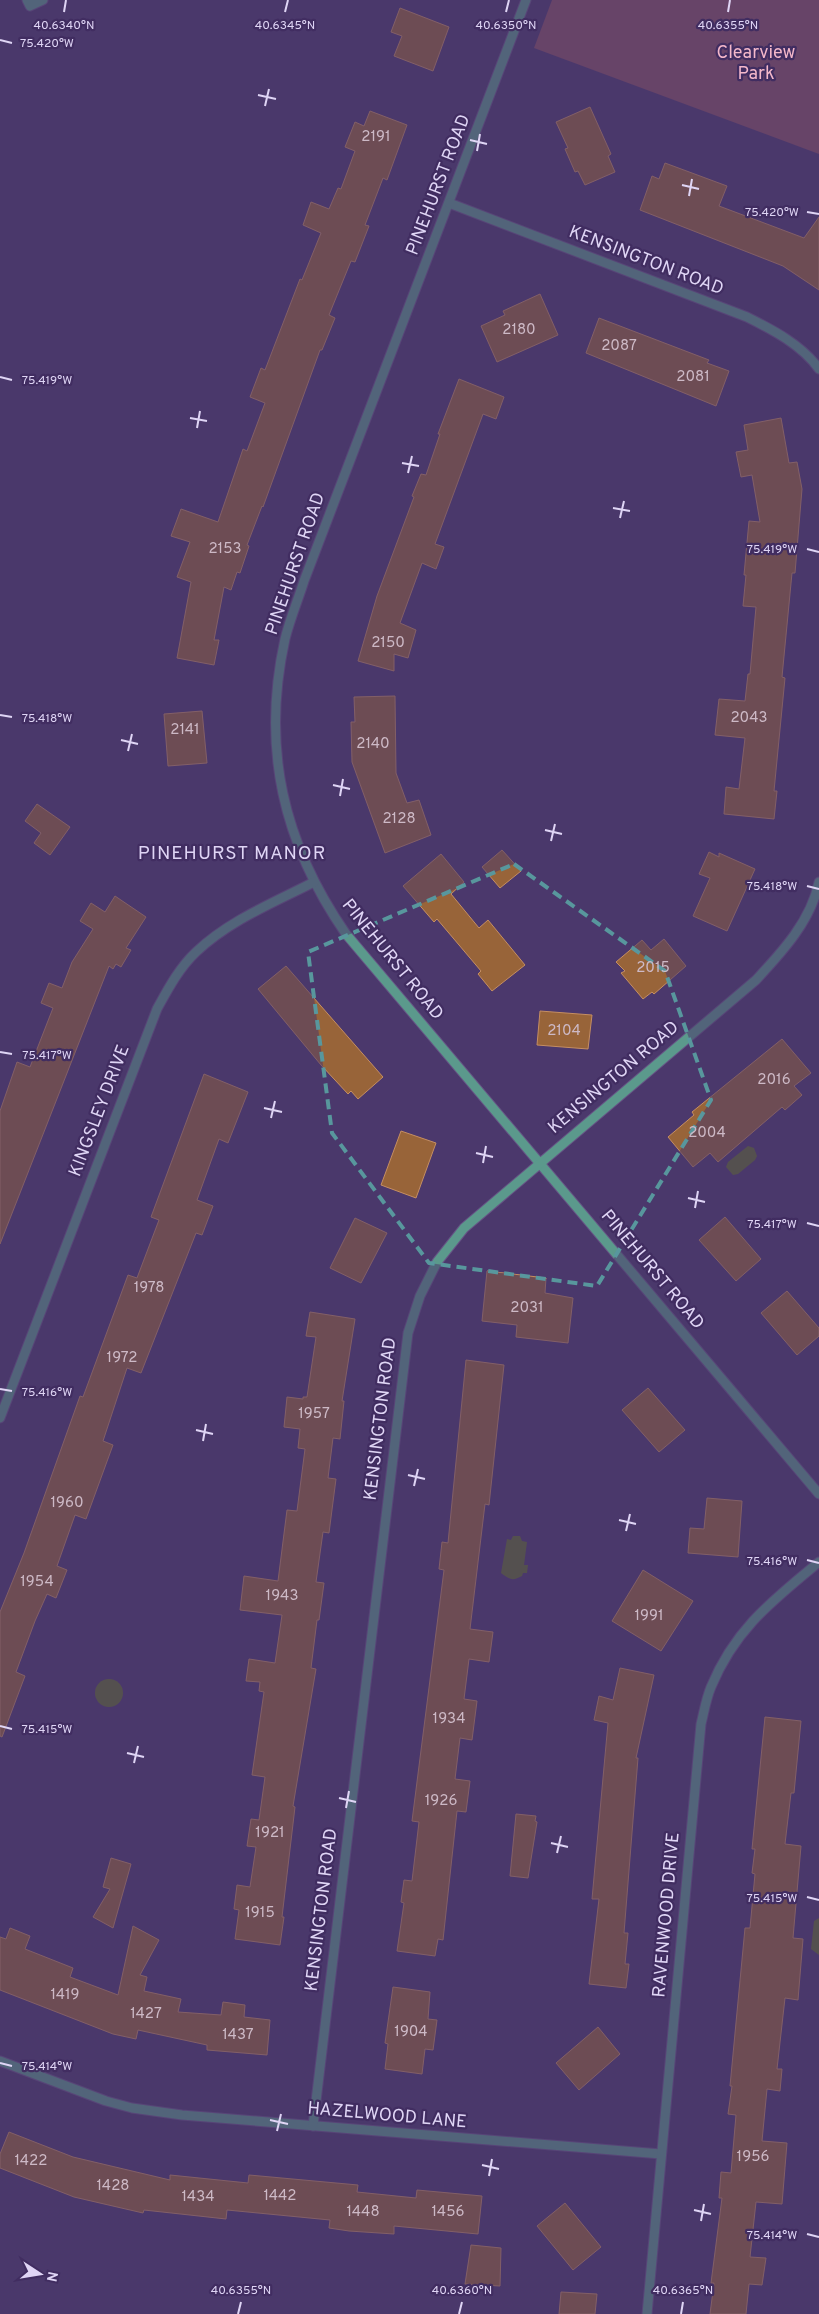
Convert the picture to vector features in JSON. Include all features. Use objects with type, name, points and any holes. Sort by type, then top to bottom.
[{"type":"street","points":[[27,0],[30,6],[43,0]]},
{"type":"street","name":"PINEHURST ROAD","points":[[526,0],[304,581],[286,638],[277,691],[275,745],[282,794],[301,854],[314,882],[346,934],[819,1494]]},
{"type":"street","name":"KENSINGTON ROAD","points":[[449,203],[747,317],[771,329],[795,345],[819,369]]},
{"type":"street","name":"KINGSLEY DRIVE","points":[[0,1418],[157,1008],[174,979],[195,953],[221,931],[236,921],[314,882]]},
{"type":"street","name":"KENSINGTON ROAD","points":[[313,2126],[408,1333],[420,1296],[437,1262],[464,1228],[756,980],[780,954],[804,921],[817,892],[819,882]]},
{"type":"street","name":"RAVENWOOD DRIVE","points":[[646,2314],[701,1724],[708,1698],[725,1658],[745,1628],[776,1598],[819,1562]]},
{"type":"street","name":"HAZELWOOD LANE","points":[[0,2061],[106,2102],[132,2108],[182,2115],[661,2154]]},
{"type":"highlighted area","points":[[514,864],[665,971],[711,1100],[597,1286],[429,1263],[332,1133],[308,952]]},
{"type":"green space","name":"Clearview Park","points":[[552,0],[819,0],[819,154],[534,48]]},
{"type":"shaded area","points":[[748,1146],[754,1148],[757,1156],[755,1160],[738,1174],[733,1175],[726,1167],[728,1162]]},
{"type":"shaded area","points":[[513,1536],[520,1536],[522,1541],[527,1542],[524,1565],[528,1565],[527,1573],[523,1573],[522,1576],[516,1579],[509,1578],[501,1573],[507,1539],[511,1540]]},
{"type":"shaded area","points":[[109,1679],[119,1683],[123,1693],[119,1703],[109,1707],[99,1703],[95,1693],[99,1683]]},
{"type":"shaded area","points":[[819,1918],[819,1955],[811,1949],[814,1921]]},
{"type":"building","points":[[400,8],[449,27],[433,71],[394,56],[402,36],[391,32]]},
{"type":"building","points":[[590,107],[611,154],[608,156],[615,172],[585,185],[578,171],[575,172],[565,149],[568,148],[556,122]]},
{"type":"building","points":[[370,111],[407,125],[387,180],[383,178],[365,225],[369,226],[355,262],[351,261],[329,315],[335,318],[322,350],[320,350],[263,507],[247,545],[249,546],[240,573],[237,572],[231,590],[224,587],[214,640],[219,640],[214,665],[177,658],[191,582],[177,577],[190,542],[171,536],[181,509],[218,522],[243,449],[247,451],[265,403],[250,397],[261,368],[265,370],[300,279],[302,280],[321,233],[303,225],[311,202],[329,209],[338,188],[341,189],[355,151],[345,147],[355,122],[364,126]]},
{"type":"building","points":[[665,163],[727,186],[719,206],[804,238],[819,217],[819,290],[783,266],[640,210],[652,176],[659,179]]},
{"type":"building","points":[[540,294],[558,335],[497,362],[481,326],[505,315],[503,311]]},
{"type":"building","points":[[599,318],[709,360],[707,363],[729,371],[716,406],[586,353]]},
{"type":"building","points":[[459,379],[504,397],[496,419],[483,414],[435,544],[444,547],[436,569],[422,563],[400,623],[416,630],[408,658],[394,654],[394,671],[358,661],[377,596],[414,497],[412,496],[421,474],[426,475],[440,434],[438,434]]},
{"type":"building","points":[[781,418],[789,463],[797,462],[802,489],[795,573],[792,573],[782,677],[785,678],[774,791],[777,791],[774,819],[724,814],[726,787],[739,789],[745,738],[715,735],[719,699],[745,701],[748,674],[750,674],[756,607],[743,606],[746,575],[744,575],[749,521],[760,522],[752,475],[741,477],[736,452],[748,450],[744,425]]},
{"type":"building","points":[[395,696],[396,773],[407,803],[419,800],[431,835],[385,853],[352,762],[351,722],[355,722],[354,697]]},
{"type":"building","points":[[202,711],[207,763],[168,766],[164,714]]},
{"type":"building","points":[[37,804],[70,827],[50,855],[34,843],[41,833],[25,821]]},
{"type":"building","points":[[502,850],[521,871],[500,888],[482,867]]},
{"type":"building","points":[[709,852],[719,857],[719,853],[755,869],[727,931],[693,916],[710,878],[699,874]]},
{"type":"building","points":[[441,854],[464,882],[451,894],[479,928],[488,920],[525,965],[492,991],[478,974],[481,971],[437,919],[434,922],[403,886]]},
{"type":"building","points":[[115,896],[146,917],[126,948],[131,950],[121,967],[116,964],[113,969],[109,966],[0,1244],[0,1111],[17,1062],[30,1067],[53,1008],[41,1003],[49,983],[62,988],[72,962],[93,929],[80,921],[91,903],[105,912]]},
{"type":"building","points":[[664,939],[686,966],[654,994],[652,992],[643,999],[621,973],[625,971],[616,962],[642,940],[651,950]]},
{"type":"building","points":[[286,966],[383,1077],[358,1099],[351,1091],[348,1094],[321,1065],[258,989]]},
{"type":"building","points":[[540,1011],[592,1015],[588,1049],[537,1045]]},
{"type":"building","points":[[782,1039],[811,1073],[794,1086],[802,1095],[785,1110],[782,1107],[718,1162],[710,1153],[693,1167],[668,1137],[694,1115],[692,1112]]},
{"type":"building","points":[[204,1074],[248,1092],[228,1143],[219,1139],[197,1200],[213,1206],[202,1235],[196,1233],[141,1373],[127,1368],[103,1441],[113,1445],[86,1519],[75,1515],[57,1566],[67,1570],[56,1598],[47,1594],[35,1621],[16,1672],[25,1676],[2,1737],[0,1736],[0,1612],[24,1553],[80,1396],[83,1397],[128,1275],[137,1278],[159,1220],[151,1217]]},
{"type":"building","points":[[401,1131],[436,1143],[416,1198],[381,1185]]},
{"type":"building","points":[[725,1217],[761,1259],[736,1281],[699,1240]]},
{"type":"building","points":[[355,1218],[387,1233],[361,1283],[330,1268]]},
{"type":"building","points":[[487,1271],[546,1278],[545,1293],[573,1298],[568,1343],[516,1337],[517,1325],[482,1321]]},
{"type":"building","points":[[787,1291],[819,1328],[819,1336],[797,1355],[761,1313]]},
{"type":"building","points":[[310,1312],[355,1319],[342,1401],[344,1401],[340,1439],[333,1438],[328,1478],[336,1479],[329,1533],[323,1532],[316,1582],[324,1583],[311,1668],[316,1669],[293,1806],[295,1807],[280,1945],[235,1939],[239,1910],[234,1909],[237,1885],[250,1887],[256,1847],[247,1846],[251,1819],[259,1820],[265,1777],[252,1775],[264,1692],[259,1691],[260,1682],[246,1681],[249,1659],[275,1663],[282,1615],[240,1610],[244,1576],[278,1581],[287,1510],[297,1511],[305,1449],[298,1448],[300,1429],[284,1427],[287,1397],[303,1399],[303,1397],[307,1397],[316,1337],[306,1336]]},
{"type":"building","points":[[466,1360],[504,1365],[489,1505],[485,1504],[470,1629],[493,1632],[489,1662],[469,1659],[464,1699],[477,1701],[472,1740],[460,1738],[455,1779],[470,1781],[466,1812],[457,1811],[443,1940],[438,1939],[435,1956],[397,1951],[404,1903],[401,1902],[404,1880],[412,1881],[419,1822],[412,1821],[444,1570],[439,1569],[442,1542],[448,1543]]},
{"type":"building","points":[[648,1388],[685,1430],[659,1452],[622,1410]]},
{"type":"building","points":[[707,1498],[742,1501],[738,1557],[688,1553],[690,1528],[704,1529]]},
{"type":"building","points":[[643,1570],[693,1601],[661,1651],[612,1621]]},
{"type":"building","points":[[620,1668],[654,1675],[636,1758],[638,1758],[624,1933],[628,1933],[625,1964],[629,1964],[626,1988],[589,1984],[599,1899],[592,1899],[608,1723],[594,1720],[599,1696],[613,1700]]},
{"type":"building","points":[[765,1717],[801,1721],[794,1793],[791,1793],[785,1844],[801,1846],[793,1938],[803,1939],[798,2000],[785,1998],[777,2069],[782,2069],[780,2091],[767,2089],[762,2141],[787,2143],[782,2204],[756,2202],[750,2257],[766,2258],[762,2285],[749,2284],[746,2314],[710,2314],[714,2283],[711,2283],[722,2198],[719,2198],[721,2172],[731,2173],[736,2115],[728,2114],[732,2086],[730,2086],[745,1928],[750,1928],[755,1874],[752,1873],[755,1849],[752,1849]]},
{"type":"building","points":[[516,1814],[536,1816],[535,1821],[537,1822],[528,1878],[510,1876]]},
{"type":"building","points":[[111,1858],[131,1864],[113,1928],[93,1917],[110,1889],[103,1887]]},
{"type":"building","points":[[133,1926],[159,1940],[140,1975],[147,1977],[144,1991],[181,1999],[178,2012],[221,2015],[223,2002],[245,2005],[244,2017],[270,2020],[267,2055],[207,2050],[207,2045],[138,2030],[136,2039],[113,2034],[0,1990],[0,1937],[6,1939],[10,1928],[30,1936],[25,1949],[73,1968],[70,1977],[118,1995]]},
{"type":"building","points":[[393,1987],[430,1992],[428,2019],[437,2020],[433,2050],[425,2049],[422,2074],[385,2069],[388,2044],[385,2043]]},
{"type":"building","points":[[598,2027],[620,2054],[579,2090],[556,2063]]},
{"type":"building","points":[[9,2132],[73,2157],[170,2180],[170,2175],[248,2183],[249,2175],[358,2185],[357,2192],[416,2198],[417,2190],[482,2196],[478,2234],[394,2226],[394,2234],[349,2231],[329,2228],[330,2220],[227,2210],[226,2219],[144,2210],[143,2213],[74,2197],[0,2168],[0,2154]]},
{"type":"building","points":[[565,2203],[601,2247],[573,2270],[537,2226]]},
{"type":"building","points":[[471,2245],[501,2248],[500,2286],[465,2284]]},
{"type":"building","points":[[561,2292],[597,2294],[595,2314],[559,2314]]},
{"type":"district","name":"PINEHURST MANOR","points":[[232,854]]}]
